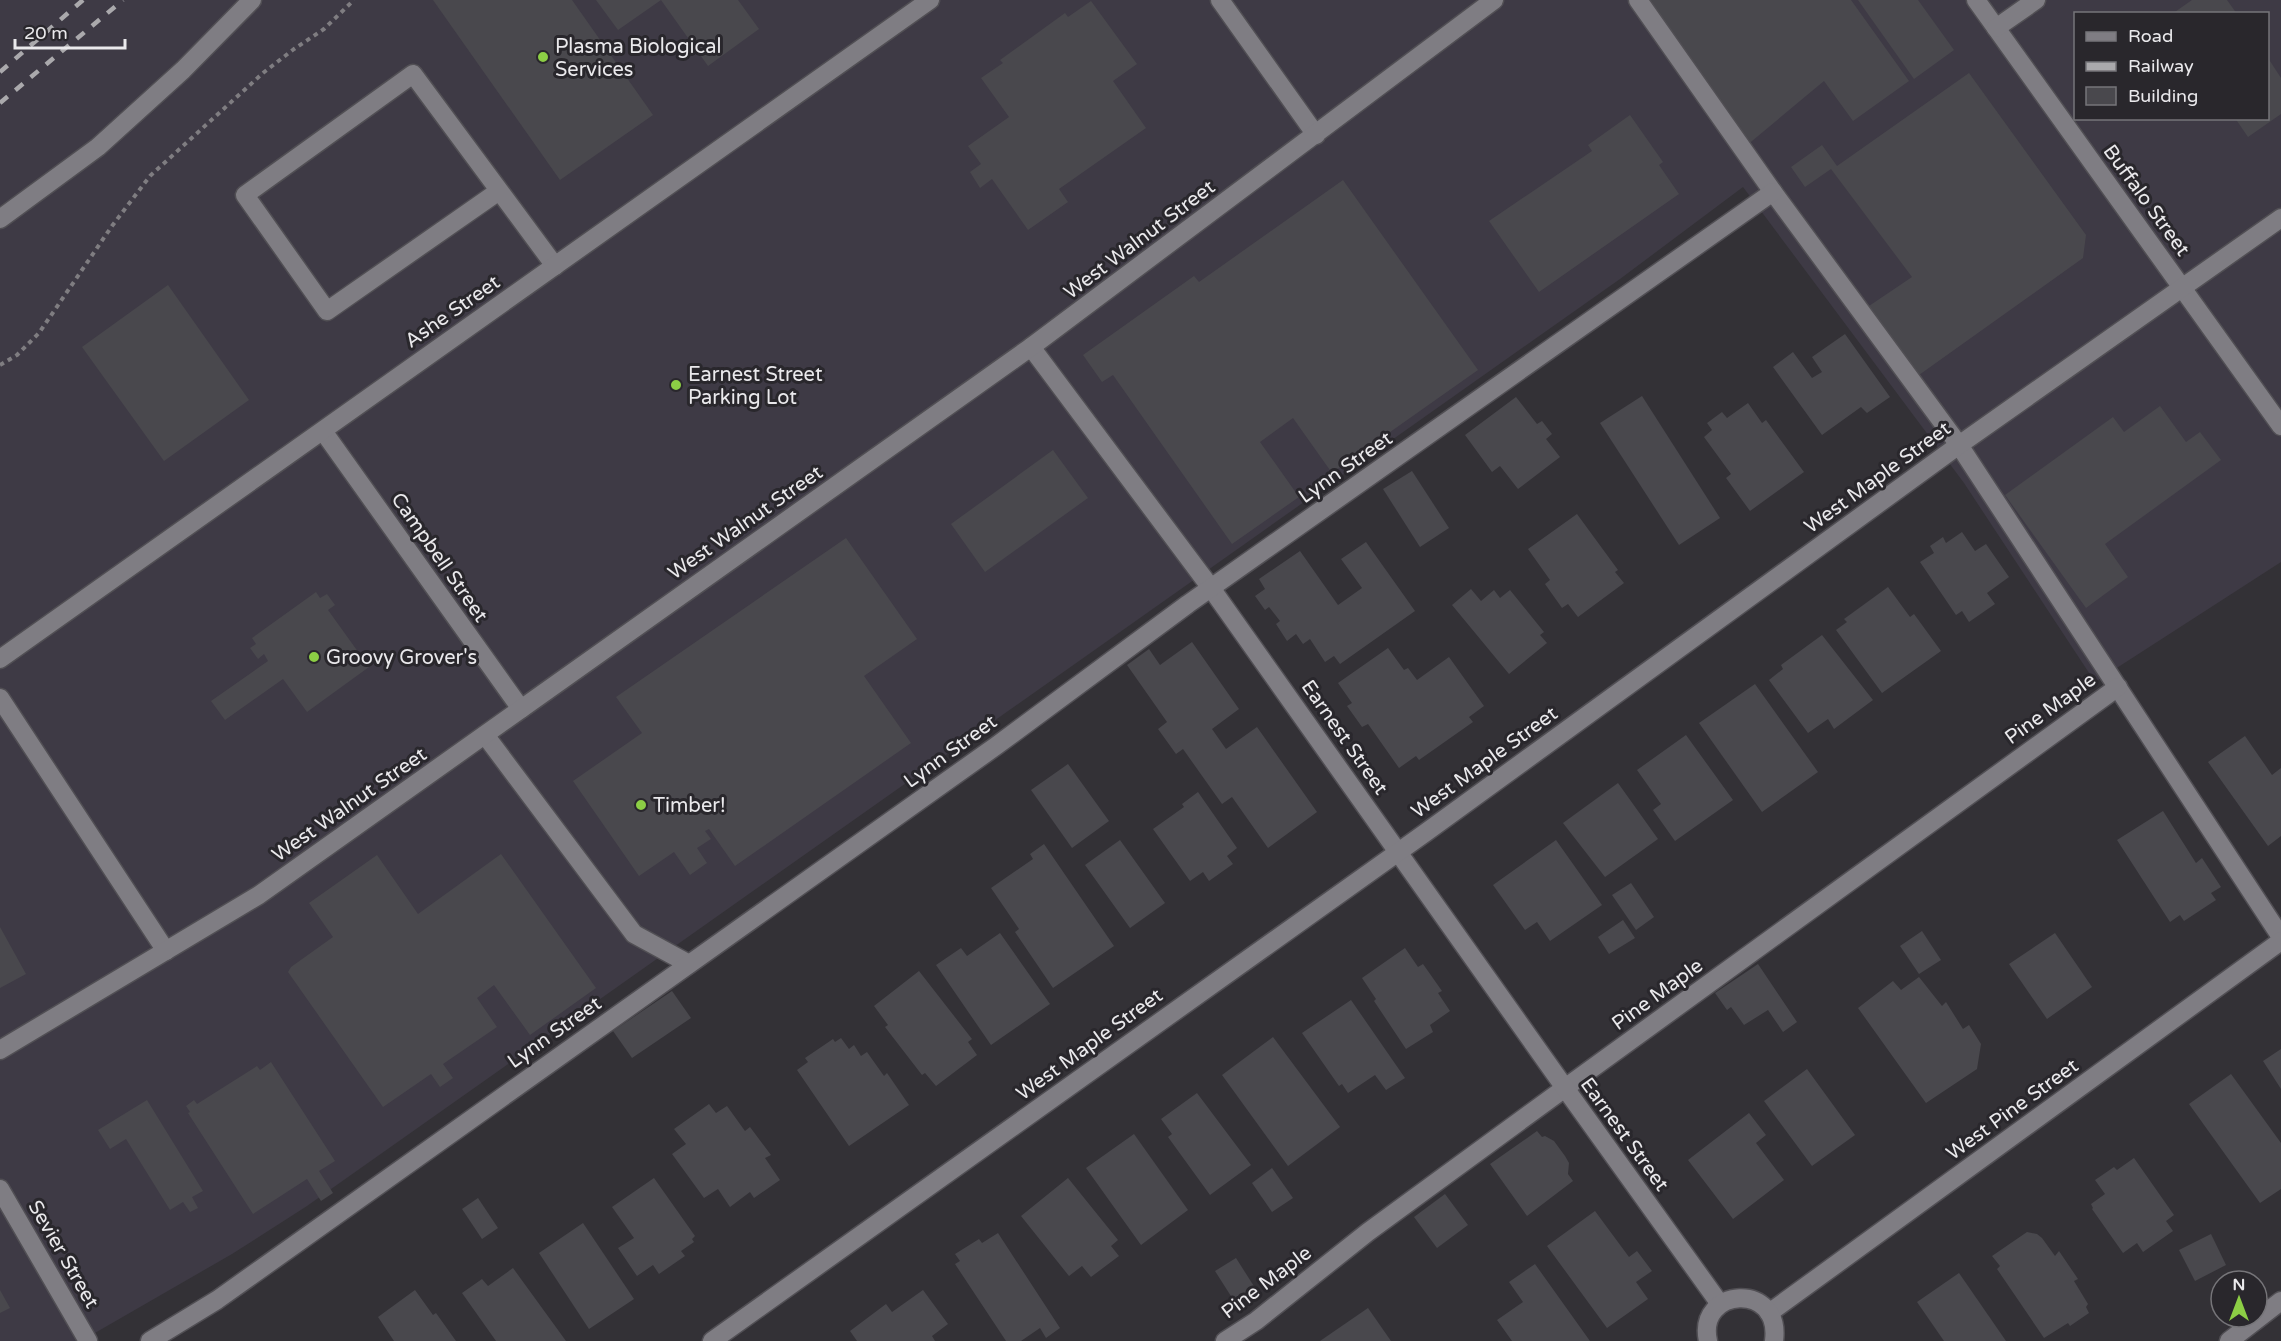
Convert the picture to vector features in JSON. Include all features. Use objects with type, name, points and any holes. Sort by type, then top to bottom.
[{"type":"street","points":[[0,219],[98,147],[183,70],[252,0]]},
{"type":"street","name":"Ashe Street","points":[[0,659],[930,0]]},
{"type":"street","points":[[1220,0],[1316,135]]},
{"type":"street","name":"West Walnut Street","points":[[0,1050],[259,895],[1031,347],[1494,0]]},
{"type":"street","points":[[1638,0],[1773,192],[1959,445],[2281,939]]},
{"type":"street","name":"Buffalo Street","points":[[1976,0],[2281,426]]},
{"type":"street","points":[[1996,28],[2036,0]]},
{"type":"street","points":[[499,191],[327,311],[245,195],[413,74],[555,266]]},
{"type":"street","name":"Lynn Street","points":[[150,1341],[217,1300],[996,746],[1211,588],[1773,192]]},
{"type":"street","name":"West Maple Street","points":[[712,1341],[1398,852],[1959,445],[2281,218]]},
{"type":"street","name":"Earnest Street","points":[[1031,347],[1211,588],[1720,1304]]},
{"type":"street","name":"Campbell Street","points":[[322,431],[520,709]]},
{"type":"street","name":"Pine Maple","points":[[1225,1341],[1565,1088],[2118,687]]},
{"type":"street","points":[[0,698],[166,951]]},
{"type":"street","points":[[485,735],[634,934],[689,964]]},
{"type":"street","name":"West Pine Street","points":[[1769,1313],[2281,939]]},
{"type":"street","name":"Sevier Street","points":[[0,1189],[88,1341]]},
{"type":"street","points":[[1708,1341],[1706,1328],[1709,1317],[1720,1304],[1734,1298],[1745,1298],[1756,1301],[1766,1308],[1775,1330],[1774,1341]]},
{"type":"street","points":[[2229,1341],[2281,1301]]},
{"type":"path","points":[[0,365],[17,355],[39,333],[112,226],[150,176],[262,74],[324,29],[354,0]]},
{"type":"shaded area","points":[[0,0],[2281,0],[2281,562],[2095,682],[1964,483],[1743,187],[1620,279],[307,1206],[232,1254],[81,1341],[0,1341]]},
{"type":"building","name":"Plasma Biological Services","points":[[433,0],[572,0],[653,115],[560,180]]},
{"type":"building","points":[[596,0],[661,0],[618,30]]},
{"type":"building","points":[[661,0],[738,0],[759,29],[708,66]]},
{"type":"building","points":[[1641,0],[1851,0],[1909,81],[1853,121],[1824,81],[1746,146]]},
{"type":"building","points":[[1858,0],[1918,0],[1954,50],[1914,79]]},
{"type":"building","points":[[2192,0],[2227,0],[2236,12],[2175,12]]},
{"type":"building","points":[[1091,1],[1137,64],[1113,81],[1146,128],[1059,189],[1068,202],[1028,230],[992,179],[980,188],[970,172],[981,164],[968,146],[1009,117],[981,78],[1003,63],[1000,60],[1065,13],[1068,17]]},
{"type":"building","points":[[2269,60],[2281,78],[2281,114],[2248,137],[2236,120],[2269,120]]},
{"type":"building","points":[[1969,73],[2086,235],[2083,258],[1919,375],[1869,306],[1912,277],[1831,169],[1805,187],[1791,167],[1822,145],[1837,166]]},
{"type":"building","points":[[1630,115],[1663,162],[1659,165],[1679,194],[1539,292],[1489,221],[1592,151],[1588,145]]},
{"type":"building","points":[[1343,180],[1478,370],[1332,473],[1293,418],[1260,442],[1299,497],[1232,544],[1113,375],[1102,382],[1083,355],[1194,276],[1199,282]]},
{"type":"building","points":[[168,285],[249,400],[164,461],[82,347]]},
{"type":"building","points":[[1845,334],[1890,397],[1867,413],[1861,407],[1822,435],[1773,367],[1793,352],[1812,378],[1822,372],[1812,357]]},
{"type":"building","points":[[1642,396],[1720,518],[1679,545],[1600,423]]},
{"type":"building","points":[[1516,397],[1537,424],[1542,421],[1552,434],[1546,439],[1560,457],[1518,489],[1500,466],[1492,472],[1465,435]]},
{"type":"building","points":[[1748,403],[1762,423],[1766,420],[1804,472],[1750,511],[1726,478],[1731,474],[1704,437],[1712,430],[1707,423],[1722,412],[1727,418]]},
{"type":"building","points":[[2160,406],[2186,442],[2200,432],[2221,460],[2105,544],[2128,577],[2086,608],[2005,495],[2113,417],[2124,432]]},
{"type":"building","points":[[1053,450],[1088,498],[985,572],[951,524]]},
{"type":"building","points":[[1412,471],[1449,528],[1420,547],[1383,489]]},
{"type":"building","points":[[1577,514],[1618,570],[1615,572],[1624,583],[1578,617],[1568,604],[1562,608],[1545,584],[1550,580],[1528,549]]},
{"type":"building","points":[[1962,532],[1975,551],[1986,544],[2009,577],[1987,593],[1995,604],[1969,622],[1962,611],[1956,615],[1920,562],[1934,553],[1930,546],[1943,537],[1946,543]]},
{"type":"building","points":[[846,538],[917,639],[864,676],[911,743],[735,866],[709,829],[705,831],[711,839],[697,848],[707,863],[690,875],[674,852],[639,876],[573,781],[642,733],[616,697]]},
{"type":"building","points":[[1366,542],[1415,611],[1340,664],[1334,656],[1325,662],[1310,639],[1303,644],[1296,634],[1287,641],[1276,624],[1280,621],[1269,607],[1265,610],[1255,596],[1265,589],[1259,579],[1300,551],[1338,605],[1362,588],[1341,559]]},
{"type":"building","points":[[1888,587],[1910,617],[1914,614],[1941,651],[1882,693],[1836,630],[1847,622],[1844,619]]},
{"type":"building","points":[[1471,589],[1481,601],[1494,590],[1500,598],[1510,590],[1544,632],[1540,635],[1547,643],[1509,674],[1452,605]]},
{"type":"building","name":"Groovy Grover's","points":[[316,592],[320,598],[327,594],[335,605],[328,610],[369,667],[307,712],[283,679],[225,720],[211,701],[268,661],[264,654],[258,659],[250,648],[256,644],[252,638]]},
{"type":"building","points":[[1822,635],[1873,700],[1834,729],[1828,719],[1808,733],[1769,680],[1783,669],[1781,665]]},
{"type":"building","points":[[1192,642],[1239,709],[1212,729],[1226,749],[1257,727],[1317,812],[1268,848],[1232,797],[1222,804],[1183,749],[1176,754],[1158,729],[1167,722],[1127,665],[1149,649],[1160,665]]},
{"type":"building","points":[[1388,648],[1404,670],[1408,668],[1417,680],[1449,657],[1484,706],[1469,717],[1473,722],[1419,760],[1416,756],[1399,768],[1368,724],[1362,727],[1347,706],[1352,703],[1338,683]]},
{"type":"building","points":[[1755,684],[1818,772],[1762,812],[1699,723]]},
{"type":"building","points":[[1686,735],[1733,800],[1675,841],[1653,810],[1661,804],[1637,770]]},
{"type":"building","points":[[2245,736],[2272,775],[2281,768],[2281,836],[2268,846],[2208,762]]},
{"type":"building","points":[[1068,764],[1109,821],[1072,848],[1031,790]]},
{"type":"building","points":[[1618,783],[1658,839],[1605,877],[1563,823]]},
{"type":"building","points":[[1198,792],[1237,848],[1227,856],[1233,864],[1209,881],[1203,872],[1190,881],[1153,829],[1184,807],[1182,804]]},
{"type":"building","points":[[2163,811],[2196,863],[2202,858],[2221,887],[2211,893],[2216,900],[2184,921],[2180,915],[2170,922],[2117,840]]},
{"type":"building","points":[[1120,840],[1165,903],[1130,928],[1085,865]]},
{"type":"building","points":[[1556,840],[1602,905],[1550,941],[1537,922],[1525,930],[1493,885]]},
{"type":"building","points":[[1044,844],[1114,946],[1053,988],[1015,932],[1019,929],[991,888],[1033,859],[1030,854]]},
{"type":"building","points":[[501,854],[596,988],[530,1035],[494,985],[477,998],[497,1027],[443,1064],[453,1078],[440,1087],[431,1074],[383,1107],[288,972],[291,967],[333,937],[309,903],[377,855],[418,914]]},
{"type":"building","points":[[1631,883],[1654,917],[1636,930],[1612,895]]},
{"type":"building","points":[[1623,920],[1635,938],[1609,954],[1598,937]]},
{"type":"building","points":[[0,927],[26,974],[0,988]]},
{"type":"building","points":[[1922,931],[1941,960],[1919,974],[1900,946]]},
{"type":"building","points":[[1000,933],[1050,1004],[991,1045],[936,965],[961,948],[967,956]]},
{"type":"building","points":[[2055,933],[2092,987],[2047,1019],[2009,964]]},
{"type":"building","points":[[1405,948],[1418,967],[1423,964],[1442,991],[1438,993],[1450,1011],[1430,1025],[1433,1032],[1406,1049],[1374,1001],[1376,999],[1362,978]]},
{"type":"building","points":[[1758,964],[1797,1022],[1783,1032],[1768,1010],[1744,1025],[1731,1007],[1727,1010],[1715,993]]},
{"type":"building","points":[[919,971],[972,1039],[968,1042],[977,1055],[936,1086],[925,1073],[922,1075],[885,1027],[888,1025],[874,1006]]},
{"type":"building","points":[[1919,977],[1942,1006],[1946,1002],[1963,1029],[1969,1025],[1981,1044],[1977,1069],[1926,1103],[1858,1008],[1893,981],[1901,990]]},
{"type":"building","points":[[672,991],[691,1018],[632,1058],[613,1031]]},
{"type":"building","points":[[1351,1000],[1405,1078],[1386,1090],[1375,1075],[1348,1093],[1342,1084],[1339,1086],[1302,1033]]},
{"type":"building","points":[[1273,1037],[1340,1127],[1288,1166],[1222,1075]]},
{"type":"building","points":[[841,1038],[849,1049],[854,1045],[861,1056],[867,1052],[884,1076],[887,1073],[909,1105],[849,1146],[797,1070],[808,1062],[805,1058],[833,1039],[835,1042]]},
{"type":"building","points":[[2281,1049],[2281,1089],[2263,1061]]},
{"type":"building","points":[[271,1062],[335,1161],[319,1171],[333,1193],[321,1201],[307,1179],[253,1214],[188,1113],[190,1112],[186,1106],[194,1100],[197,1104],[257,1066],[260,1070]]},
{"type":"building","points":[[1807,1069],[1855,1135],[1812,1166],[1764,1101]]},
{"type":"building","points":[[2231,1074],[2281,1143],[2281,1189],[2260,1203],[2189,1104]]},
{"type":"building","points":[[1197,1093],[1251,1165],[1210,1195],[1168,1137],[1172,1134],[1161,1119]]},
{"type":"building","points":[[147,1100],[203,1191],[192,1197],[198,1208],[190,1212],[183,1202],[170,1210],[126,1139],[110,1149],[98,1130]]},
{"type":"building","points":[[709,1104],[716,1113],[727,1106],[745,1131],[750,1127],[771,1155],[765,1158],[780,1180],[754,1198],[750,1192],[730,1207],[718,1189],[704,1198],[672,1154],[686,1144],[674,1129]]},
{"type":"building","points":[[1749,1113],[1766,1135],[1756,1143],[1784,1180],[1733,1219],[1688,1160]]},
{"type":"building","points":[[1537,1131],[1542,1137],[1545,1136],[1554,1141],[1565,1156],[1569,1163],[1568,1174],[1573,1181],[1527,1216],[1490,1164]]},
{"type":"building","points":[[1134,1134],[1188,1210],[1141,1245],[1086,1168]]},
{"type":"building","points":[[2134,1158],[2174,1215],[2166,1221],[2173,1231],[2143,1252],[2137,1243],[2123,1253],[2092,1209],[2091,1204],[2105,1194],[2095,1180],[2114,1167],[2117,1170]]},
{"type":"building","points":[[1272,1168],[1293,1198],[1272,1212],[1252,1183]]},
{"type":"building","points":[[654,1178],[695,1236],[692,1239],[694,1242],[681,1251],[685,1256],[659,1274],[653,1265],[637,1276],[618,1248],[634,1238],[612,1207]]},
{"type":"building","points":[[1068,1178],[1118,1240],[1111,1246],[1119,1256],[1091,1277],[1082,1266],[1069,1276],[1021,1216]]},
{"type":"building","points":[[1445,1194],[1468,1225],[1437,1248],[1414,1217]]},
{"type":"building","points":[[478,1198],[498,1228],[482,1239],[462,1209]]},
{"type":"building","points":[[1595,1211],[1629,1257],[1637,1251],[1652,1271],[1636,1282],[1648,1299],[1607,1328],[1547,1246]]},
{"type":"building","points":[[583,1223],[634,1299],[589,1329],[539,1253]]},
{"type":"building","points":[[2027,1232],[2037,1234],[2042,1238],[2055,1256],[2059,1251],[2078,1279],[2074,1281],[2088,1304],[2086,1307],[2089,1313],[2070,1326],[2068,1323],[2044,1338],[1997,1269],[2000,1266],[1992,1256]]},
{"type":"building","points":[[998,1233],[1060,1328],[1046,1338],[1040,1328],[1021,1341],[1006,1341],[955,1264],[960,1261],[955,1254],[979,1239],[982,1243]]},
{"type":"building","points":[[2211,1234],[2226,1265],[2218,1269],[2209,1269],[2209,1274],[2195,1281],[2179,1250]]},
{"type":"building","points":[[1236,1258],[1257,1291],[1236,1304],[1215,1271]]},
{"type":"building","points":[[1535,1264],[1590,1341],[1512,1341],[1497,1320],[1523,1302],[1509,1282]]},
{"type":"building","points":[[513,1268],[566,1341],[496,1341],[462,1293],[482,1279],[488,1286]]},
{"type":"building","points":[[1959,1273],[2006,1341],[1944,1341],[1917,1302]]},
{"type":"building","points":[[0,1290],[10,1308],[0,1313]]},
{"type":"building","points":[[415,1290],[433,1315],[436,1313],[456,1341],[394,1341],[378,1317]]},
{"type":"building","points":[[923,1290],[948,1324],[932,1336],[935,1341],[857,1341],[850,1331],[886,1304],[892,1312]]},
{"type":"building","points":[[1368,1308],[1391,1341],[1320,1341]]},
{"type":"railway","points":[[0,72],[83,0]]},
{"type":"railway","points":[[0,103],[123,0]]},
{"type":"place","name":"Plasma Biological Services","points":[[543,57]]},
{"type":"place","name":"Earnest Street Parking Lot","points":[[676,385]]},
{"type":"place","name":"Groovy Grover's","points":[[314,657]]},
{"type":"place","name":"Timber!","points":[[641,805]]}]
